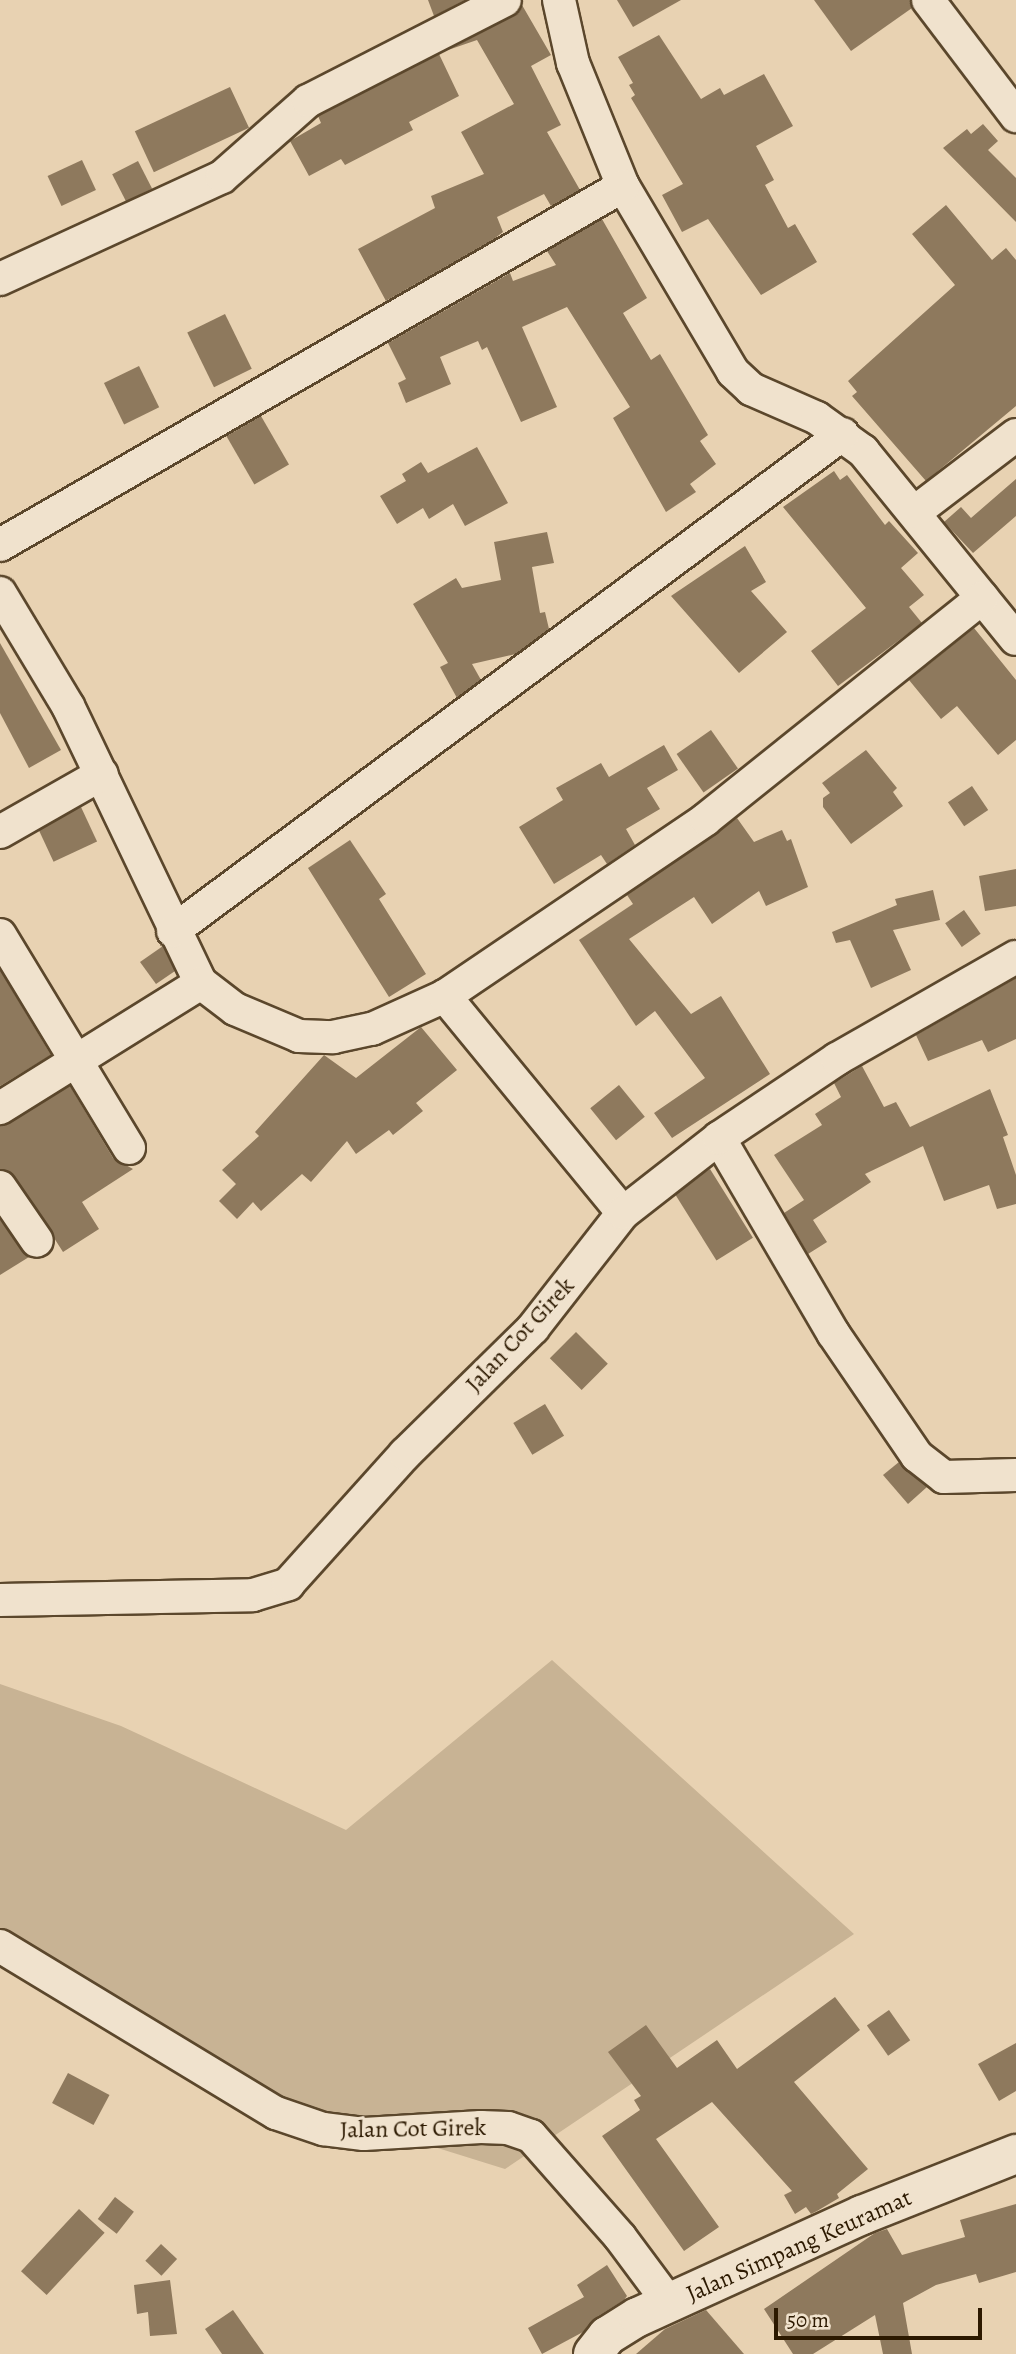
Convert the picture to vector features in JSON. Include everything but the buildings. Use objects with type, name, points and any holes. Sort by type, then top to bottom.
[{"type":"main road","name":"Jalan Simpang Keuramat","points":[[593,2348],[669,2304],[862,2215],[1016,2154]]},
{"type":"street","points":[[0,279],[222,177],[308,102],[505,0]]},
{"type":"street","points":[[559,0],[573,63],[623,187],[733,372],[751,389],[843,434],[915,512],[1016,639]]},
{"type":"street","points":[[929,0],[1016,116]]},
{"type":"street","points":[[0,545],[623,187]]},
{"type":"street","points":[[173,931],[843,434]]},
{"type":"street","points":[[915,512],[1016,435]]},
{"type":"street","points":[[0,593],[57,685],[102,774],[173,931],[201,983],[235,1009],[299,1036],[332,1037],[372,1029],[445,996],[706,819],[982,598]]},
{"type":"street","points":[[0,832],[102,774]]},
{"type":"street","points":[[0,935],[129,1148]]},
{"type":"street","name":"Jalan Cot Girek","points":[[0,1600],[253,1595],[288,1584],[405,1454],[533,1328],[623,1213],[719,1138],[838,1059],[1016,957]]},
{"type":"street","points":[[0,1108],[201,983]]},
{"type":"street","points":[[445,996],[623,1213]]},
{"type":"street","points":[[719,1138],[833,1333],[917,1457],[944,1478],[1016,1475]]},
{"type":"street","points":[[0,1187],[37,1241]]},
{"type":"street","name":"Jalan Cot Girek","points":[[0,1946],[276,2113],[323,2129],[364,2134],[481,2127],[508,2128],[531,2136],[621,2237],[669,2304]]},
{"type":"shaded area","points":[[552,1660],[854,1934],[505,2169],[165,2063],[0,1967],[0,1684],[121,1726],[346,1830]]}]
